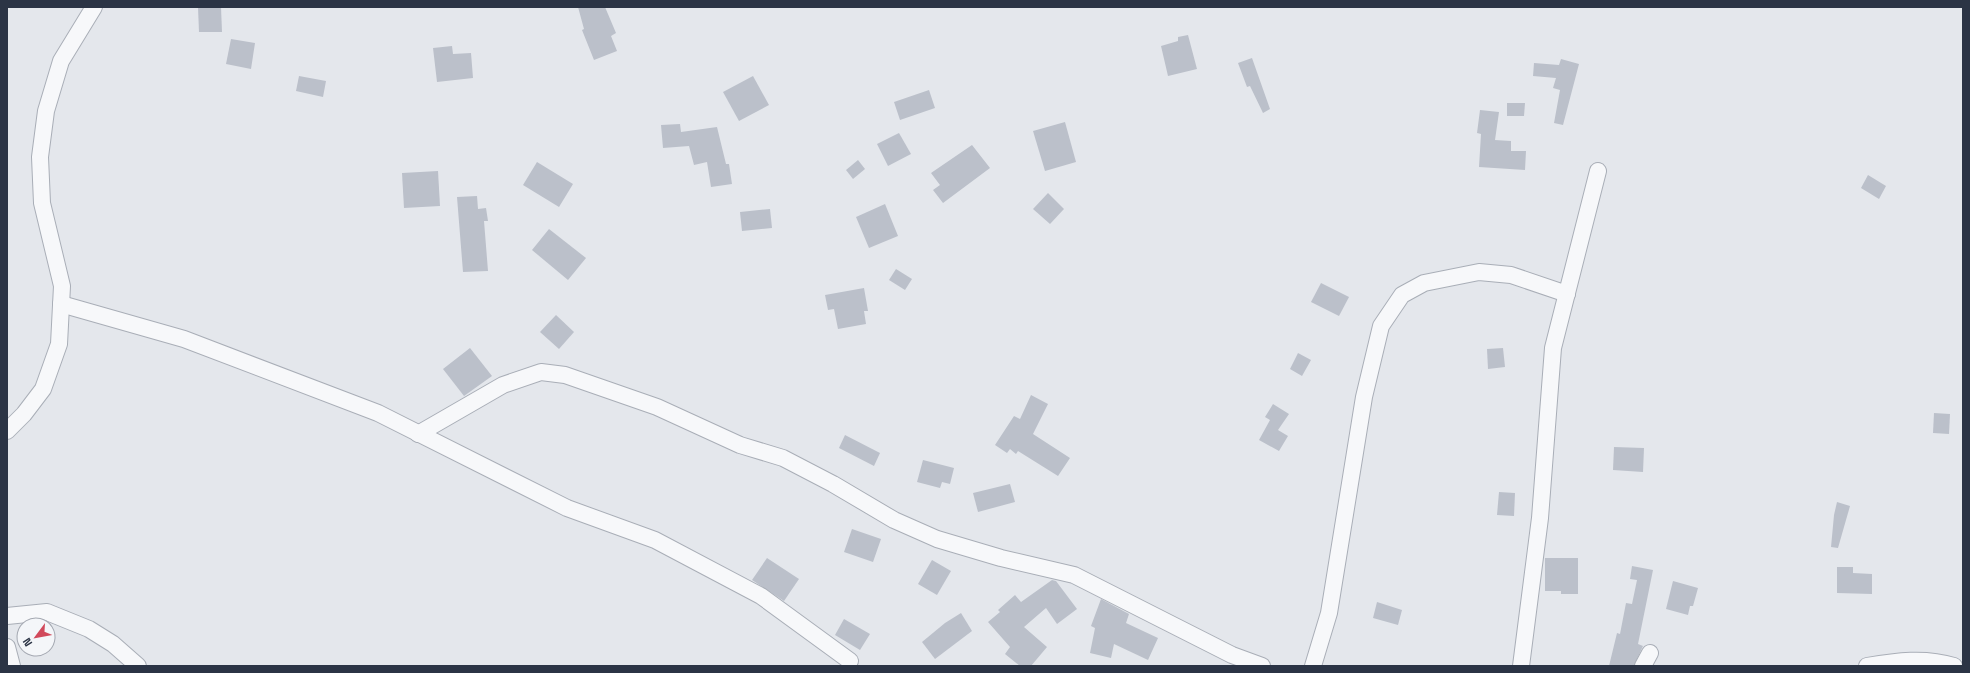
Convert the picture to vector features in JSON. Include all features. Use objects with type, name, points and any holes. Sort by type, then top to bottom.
[{"type":"street","points":[[7,431],[24,414],[44,389],[60,344],[62,286],[42,203],[40,157],[46,111],[62,61],[94,7]]},
{"type":"street","points":[[1522,666],[1540,518],[1553,348],[1598,172]]},
{"type":"street","points":[[1313,666],[1330,613],[1364,397],[1381,326],[1402,295],[1424,283],[1479,272],[1511,275],[1567,294]]},
{"type":"street","points":[[61,304],[184,339],[378,413],[567,508],[655,540],[762,596],[850,661]]},
{"type":"street","points":[[418,434],[503,385],[541,372],[565,375],[657,407],[740,445],[782,458],[833,484],[894,520],[937,539],[1001,558],[1074,575],[1232,655],[1262,666]]},
{"type":"street","points":[[7,616],[47,612],[90,629],[113,644],[138,666]]},
{"type":"street","points":[[7,647],[12,666]]},
{"type":"street","points":[[1867,666],[1903,660],[1940,662],[1954,666]]},
{"type":"building","points":[[198,7],[221,7],[222,32],[199,32]]},
{"type":"building","points":[[578,7],[605,7],[616,33],[611,36],[617,51],[594,60],[582,30],[584,29]]},
{"type":"building","points":[[1188,35],[1197,69],[1168,76],[1161,46],[1178,41],[1178,37]]},
{"type":"building","points":[[231,39],[255,43],[251,69],[226,64]]},
{"type":"building","points":[[452,46],[453,54],[471,53],[473,78],[437,82],[433,48]]},
{"type":"building","points":[[1252,58],[1270,109],[1263,113],[1250,86],[1247,87],[1238,63]]},
{"type":"building","points":[[1561,59],[1579,64],[1563,125],[1554,123],[1560,90],[1553,88],[1556,78],[1533,76],[1534,63],[1559,65]]},
{"type":"building","points":[[299,76],[326,81],[323,97],[296,91]]},
{"type":"building","points":[[753,76],[769,105],[739,121],[723,92]]},
{"type":"building","points":[[929,90],[935,108],[900,120],[894,102]]},
{"type":"building","points":[[1507,103],[1525,103],[1524,116],[1507,116]]},
{"type":"building","points":[[1480,110],[1499,112],[1495,140],[1511,141],[1511,151],[1526,151],[1525,170],[1479,167],[1481,134],[1477,133]]},
{"type":"building","points":[[1065,122],[1076,162],[1045,171],[1033,131]]},
{"type":"building","points":[[680,124],[681,132],[717,127],[726,164],[729,164],[732,184],[711,187],[707,162],[694,165],[689,146],[663,148],[661,125]]},
{"type":"building","points":[[899,133],[911,154],[888,166],[877,144]]},
{"type":"building","points":[[972,145],[990,168],[943,203],[933,190],[940,185],[931,173]]},
{"type":"building","points":[[858,160],[865,169],[853,179],[846,170]]},
{"type":"building","points":[[537,162],[573,184],[559,207],[523,185]]},
{"type":"building","points":[[438,171],[440,206],[404,208],[402,173]]},
{"type":"building","points":[[1868,175],[1886,186],[1879,199],[1861,188]]},
{"type":"building","points":[[1048,193],[1064,209],[1050,224],[1033,209]]},
{"type":"building","points":[[477,196],[478,209],[486,208],[488,221],[484,221],[488,271],[463,272],[457,197]]},
{"type":"building","points":[[885,204],[898,236],[869,248],[856,217]]},
{"type":"building","points":[[770,209],[772,228],[742,231],[740,212]]},
{"type":"building","points":[[549,229],[586,258],[568,280],[532,250]]},
{"type":"building","points":[[896,269],[912,279],[905,290],[889,280]]},
{"type":"building","points":[[1321,283],[1349,297],[1339,316],[1311,302]]},
{"type":"building","points":[[864,288],[868,311],[864,311],[866,324],[838,329],[834,309],[828,310],[825,295]]},
{"type":"building","points":[[556,315],[574,332],[559,349],[540,332]]},
{"type":"building","points":[[470,348],[492,376],[464,396],[443,369]]},
{"type":"building","points":[[1503,348],[1505,367],[1488,369],[1487,349]]},
{"type":"building","points":[[1298,353],[1311,360],[1302,376],[1290,369]]},
{"type":"building","points":[[1031,395],[1048,404],[1033,434],[1070,458],[1058,476],[1018,451],[1016,454],[1010,449],[1007,453],[995,445],[1014,416],[1020,419]]},
{"type":"building","points":[[1273,404],[1289,414],[1278,430],[1288,436],[1279,451],[1259,440],[1270,420],[1265,417]]},
{"type":"building","points":[[1934,413],[1950,414],[1949,434],[1933,433]]},
{"type":"building","points":[[845,435],[880,453],[874,466],[839,448]]},
{"type":"building","points":[[1614,447],[1644,448],[1643,472],[1613,470]]},
{"type":"building","points":[[923,460],[954,468],[950,484],[942,482],[940,488],[917,482]]},
{"type":"building","points":[[1010,484],[1015,502],[978,512],[973,493]]},
{"type":"building","points":[[1499,492],[1515,493],[1514,516],[1497,515]]},
{"type":"building","points":[[1837,502],[1850,506],[1838,548],[1831,547],[1834,515]]},
{"type":"building","points":[[852,529],[881,539],[873,562],[844,552]]},
{"type":"building","points":[[767,558],[799,579],[784,601],[752,580]]},
{"type":"building","points":[[1545,558],[1578,558],[1578,594],[1561,594],[1561,591],[1545,591]]},
{"type":"building","points":[[932,560],[951,571],[937,595],[918,584]]},
{"type":"building","points":[[1632,566],[1653,570],[1638,644],[1643,646],[1634,666],[1609,666],[1617,633],[1620,634],[1626,603],[1632,604],[1637,580],[1630,579]]},
{"type":"building","points":[[1837,567],[1853,567],[1853,573],[1872,574],[1872,594],[1837,593]]},
{"type":"building","points":[[1052,580],[1056,581],[1077,609],[1057,624],[1046,608],[1024,627],[1047,647],[1031,666],[1020,666],[1005,654],[1010,647],[988,622],[1000,612],[998,610],[1015,595],[1021,602]]},
{"type":"building","points":[[1673,581],[1698,588],[1693,606],[1690,606],[1688,615],[1666,609]]},
{"type":"building","points":[[1101,599],[1129,614],[1126,623],[1158,638],[1148,660],[1114,644],[1111,658],[1090,653],[1095,628],[1091,626]]},
{"type":"building","points":[[1377,602],[1402,610],[1398,625],[1373,618]]},
{"type":"building","points":[[961,613],[972,631],[935,659],[922,642],[945,623]]},
{"type":"building","points":[[844,619],[870,634],[860,650],[835,635]]}]
